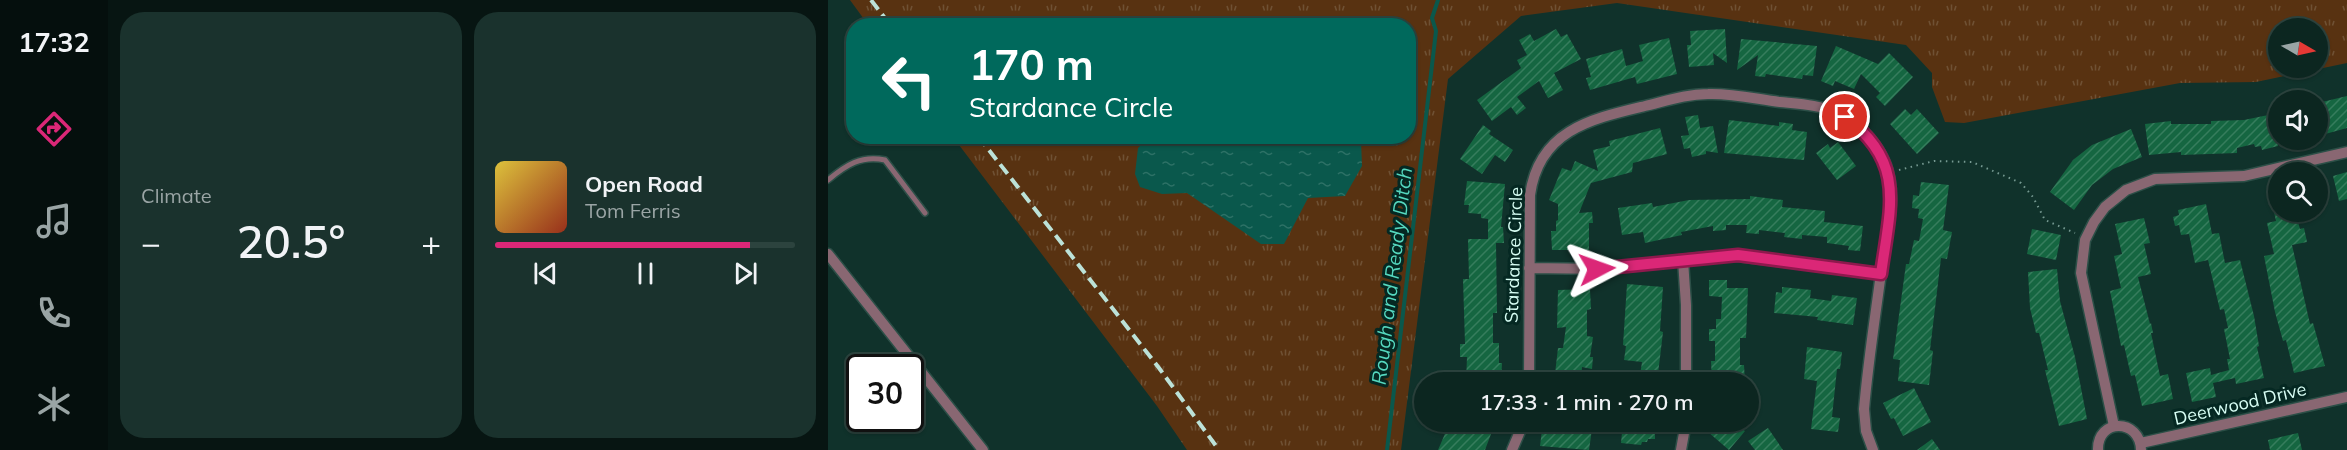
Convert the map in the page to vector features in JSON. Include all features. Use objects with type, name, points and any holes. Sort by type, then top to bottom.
[{"type":"street","name":"Stardance Circle","points":[[1529,372],[1529,204],[1531,186],[1545,154],[1558,140],[1575,127],[1595,118],[1690,95],[1709,94],[1814,106],[1837,112],[1858,127],[1876,147],[1888,173],[1890,202],[1864,409],[1866,431],[1873,450]]},
{"type":"street","points":[[2114,426],[2083,291],[2080,265],[2086,237],[2109,203],[2126,190],[2143,182],[2169,177],[2244,176],[2347,152]]},
{"type":"street","points":[[828,254],[983,450]]},
{"type":"street","points":[[1529,268],[1605,269],[1738,255],[1881,274]]},
{"type":"street","points":[[1683,260],[1686,372]]},
{"type":"street","name":"Deerwood Drive","points":[[2141,447],[2347,397]]},
{"type":"street","points":[[2098,450],[2102,434],[2114,426],[2134,431],[2141,447]]},
{"type":"street","points":[[1512,450],[1520,432]]},
{"type":"street","points":[[1681,450],[1684,432]]},
{"type":"lane","points":[[828,180],[856,162],[870,157],[885,160],[925,213]]},
{"type":"path","points":[[1888,173],[1934,161],[1972,162],[2021,183],[2033,197],[2048,222],[2086,237]]},
{"type":"green space","points":[[850,0],[2347,0],[2347,63],[2328,67],[2328,18],[2268,18],[2268,78],[2275,78],[2256,82],[2180,83],[1964,123],[1945,122],[1932,87],[1932,73],[1906,45],[1617,3],[1521,16],[1448,79],[1401,450],[1187,450],[1157,406],[958,144],[1416,144],[1416,18],[863,18]]},
{"type":"water","points":[[1142,144],[1361,144],[1362,166],[1345,196],[1308,198],[1284,244],[1261,244],[1187,193],[1162,194],[1140,187],[1135,174],[1138,148]]},
{"type":"building","points":[[1556,29],[1561,37],[1567,34],[1581,59],[1554,73],[1563,90],[1548,98],[1539,81],[1517,97],[1526,108],[1517,115],[1511,107],[1492,121],[1477,100],[1521,68],[1517,60],[1527,55],[1519,40],[1530,34],[1534,41]]},
{"type":"building","points":[[1725,29],[1727,63],[1713,53],[1714,65],[1689,67],[1687,45],[1691,45],[1690,31]]},
{"type":"building","points":[[1669,38],[1677,74],[1637,84],[1635,77],[1590,90],[1586,78],[1591,77],[1586,59],[1622,49],[1626,66],[1643,61],[1639,45]]},
{"type":"building","points":[[1741,39],[1817,46],[1813,76],[1803,75],[1802,79],[1766,74],[1765,77],[1755,76],[1758,55],[1737,70]]},
{"type":"building","points":[[1836,46],[1878,64],[1889,53],[1913,77],[1885,106],[1876,97],[1880,93],[1861,74],[1854,89],[1835,81],[1833,86],[1821,81]]},
{"type":"building","points":[[2347,96],[2347,128],[2328,133],[2328,101]]},
{"type":"building","points":[[1905,109],[1911,115],[1917,109],[1939,133],[1917,154],[1890,124]]},
{"type":"building","points":[[1698,115],[1700,128],[1713,126],[1718,153],[1706,151],[1706,154],[1692,157],[1690,148],[1684,149],[1681,136],[1689,135],[1685,117]]},
{"type":"building","points":[[2268,115],[2268,148],[2262,150],[2261,146],[2255,147],[2254,144],[2237,148],[2237,153],[2181,155],[2181,152],[2149,155],[2145,124],[2171,121],[2171,124],[2211,124],[2211,121],[2244,120]]},
{"type":"building","points":[[1729,120],[1779,126],[1779,122],[1793,124],[1792,130],[1807,132],[1804,160],[1724,153]]},
{"type":"building","points":[[1483,125],[1491,131],[1489,134],[1513,150],[1505,162],[1495,155],[1482,174],[1460,159]]},
{"type":"building","points":[[1660,128],[1667,154],[1633,163],[1632,172],[1591,183],[1579,213],[1592,212],[1593,223],[1589,223],[1589,250],[1552,250],[1551,231],[1556,231],[1558,204],[1549,200],[1562,168],[1571,171],[1575,161],[1598,171],[1593,150],[1610,146],[1609,141]]},
{"type":"building","points":[[2131,129],[2142,157],[2113,169],[2092,185],[2074,210],[2050,192],[2073,160],[2092,145]]},
{"type":"building","points":[[1838,142],[1856,166],[1837,180],[1816,153],[1828,144],[1830,148]]},
{"type":"building","points":[[2347,172],[2347,199],[2339,201],[2333,176]]},
{"type":"building","points":[[1467,181],[1505,184],[1501,227],[1503,227],[1504,243],[1496,243],[1497,313],[1493,313],[1493,343],[1499,343],[1502,372],[1466,372],[1467,357],[1460,357],[1460,344],[1465,344],[1463,279],[1469,279],[1468,239],[1488,239],[1488,219],[1481,218],[1481,214],[1468,213],[1469,205],[1464,205]]},
{"type":"building","points":[[1921,182],[1949,185],[1943,230],[1952,232],[1947,259],[1941,258],[1930,350],[1933,351],[1929,385],[1898,381],[1900,360],[1893,359],[1906,264],[1909,264],[1914,240],[1919,241],[1923,219],[1918,218],[1919,209],[1912,208],[1913,195],[1919,196]]},
{"type":"building","points":[[1750,196],[1783,200],[1782,207],[1825,211],[1824,222],[1863,226],[1860,251],[1848,250],[1849,246],[1827,243],[1827,237],[1802,235],[1802,239],[1784,237],[1785,233],[1759,230],[1759,234],[1746,233],[1747,225],[1726,225],[1726,230],[1713,231],[1713,226],[1681,232],[1682,235],[1645,243],[1643,232],[1622,235],[1618,208],[1652,203],[1653,207],[1689,200],[1750,199]]},
{"type":"building","points":[[2206,204],[2212,234],[2219,233],[2225,263],[2240,260],[2254,316],[2259,346],[2257,347],[2264,378],[2236,384],[2235,378],[2213,383],[2216,397],[2192,402],[2186,373],[2210,368],[2211,375],[2229,370],[2227,359],[2230,359],[2224,329],[2228,328],[2224,309],[2220,310],[2208,260],[2195,263],[2189,234],[2181,235],[2179,225],[2175,226],[2173,217],[2179,215],[2178,210]]},
{"type":"building","points":[[2144,218],[2150,243],[2144,244],[2151,274],[2138,277],[2151,323],[2160,376],[2168,374],[2173,399],[2142,406],[2135,375],[2131,376],[2124,345],[2121,346],[2110,291],[2121,288],[2114,256],[2122,254],[2115,224]]},
{"type":"building","points":[[2298,222],[2300,229],[2304,228],[2307,242],[2292,245],[2310,324],[2313,323],[2325,366],[2294,373],[2286,340],[2283,341],[2275,312],[2264,256],[2274,254],[2267,223]]},
{"type":"building","points":[[2032,229],[2061,235],[2056,260],[2027,254]]},
{"type":"building","points":[[2057,269],[2060,301],[2075,357],[2087,419],[2059,426],[2045,370],[2048,370],[2039,333],[2036,333],[2030,308],[2028,272]]},
{"type":"building","points":[[1709,280],[1727,280],[1727,288],[1748,288],[1746,338],[1740,338],[1740,365],[1744,365],[1744,372],[1712,372],[1711,361],[1715,361],[1715,341],[1709,341],[1709,329],[1716,329],[1716,319],[1721,319],[1722,297],[1709,296]]},
{"type":"building","points":[[1627,284],[1663,287],[1660,331],[1663,332],[1658,372],[1640,372],[1642,362],[1624,360],[1626,346],[1623,345]]},
{"type":"building","points":[[1782,287],[1811,290],[1810,298],[1831,301],[1832,295],[1857,298],[1853,325],[1817,320],[1818,317],[1774,313],[1776,292],[1782,293]]},
{"type":"building","points":[[1590,289],[1591,309],[1587,310],[1587,336],[1593,337],[1590,357],[1593,357],[1592,369],[1582,367],[1582,372],[1555,372],[1558,348],[1563,348],[1566,327],[1557,328],[1558,290]]},
{"type":"building","points":[[1807,347],[1842,352],[1840,369],[1837,369],[1832,417],[1840,418],[1838,432],[1811,429],[1817,381],[1804,379]]},
{"type":"building","points":[[1914,388],[1931,422],[1903,436],[1883,403]]},
{"type":"building","points":[[1768,428],[1783,450],[1755,450],[1748,441]]},
{"type":"building","points":[[1446,432],[1492,432],[1485,450],[1438,450]]},
{"type":"building","points":[[1542,432],[1592,432],[1589,450],[1540,446]]},
{"type":"building","points":[[1622,432],[1655,432],[1655,439],[1648,439],[1641,445],[1621,443]]},
{"type":"building","points":[[1708,432],[1744,432],[1729,450]]},
{"type":"building","points":[[2298,433],[2302,450],[2270,450],[2268,440]]},
{"type":"building","points":[[1932,439],[1940,450],[1917,450]]},
{"type":"waterway","name":"Rough and Ready Ditch","points":[[1387,450],[1436,31],[1432,18],[1438,0]]},
{"type":"railway","points":[[871,0],[885,18]]},
{"type":"railway","points":[[984,144],[1159,368],[1219,450]]},
{"type":"route","points":[[1597,269],[1738,255],[1881,274],[1890,202],[1888,173],[1876,147],[1865,133],[1845,117]]}]
